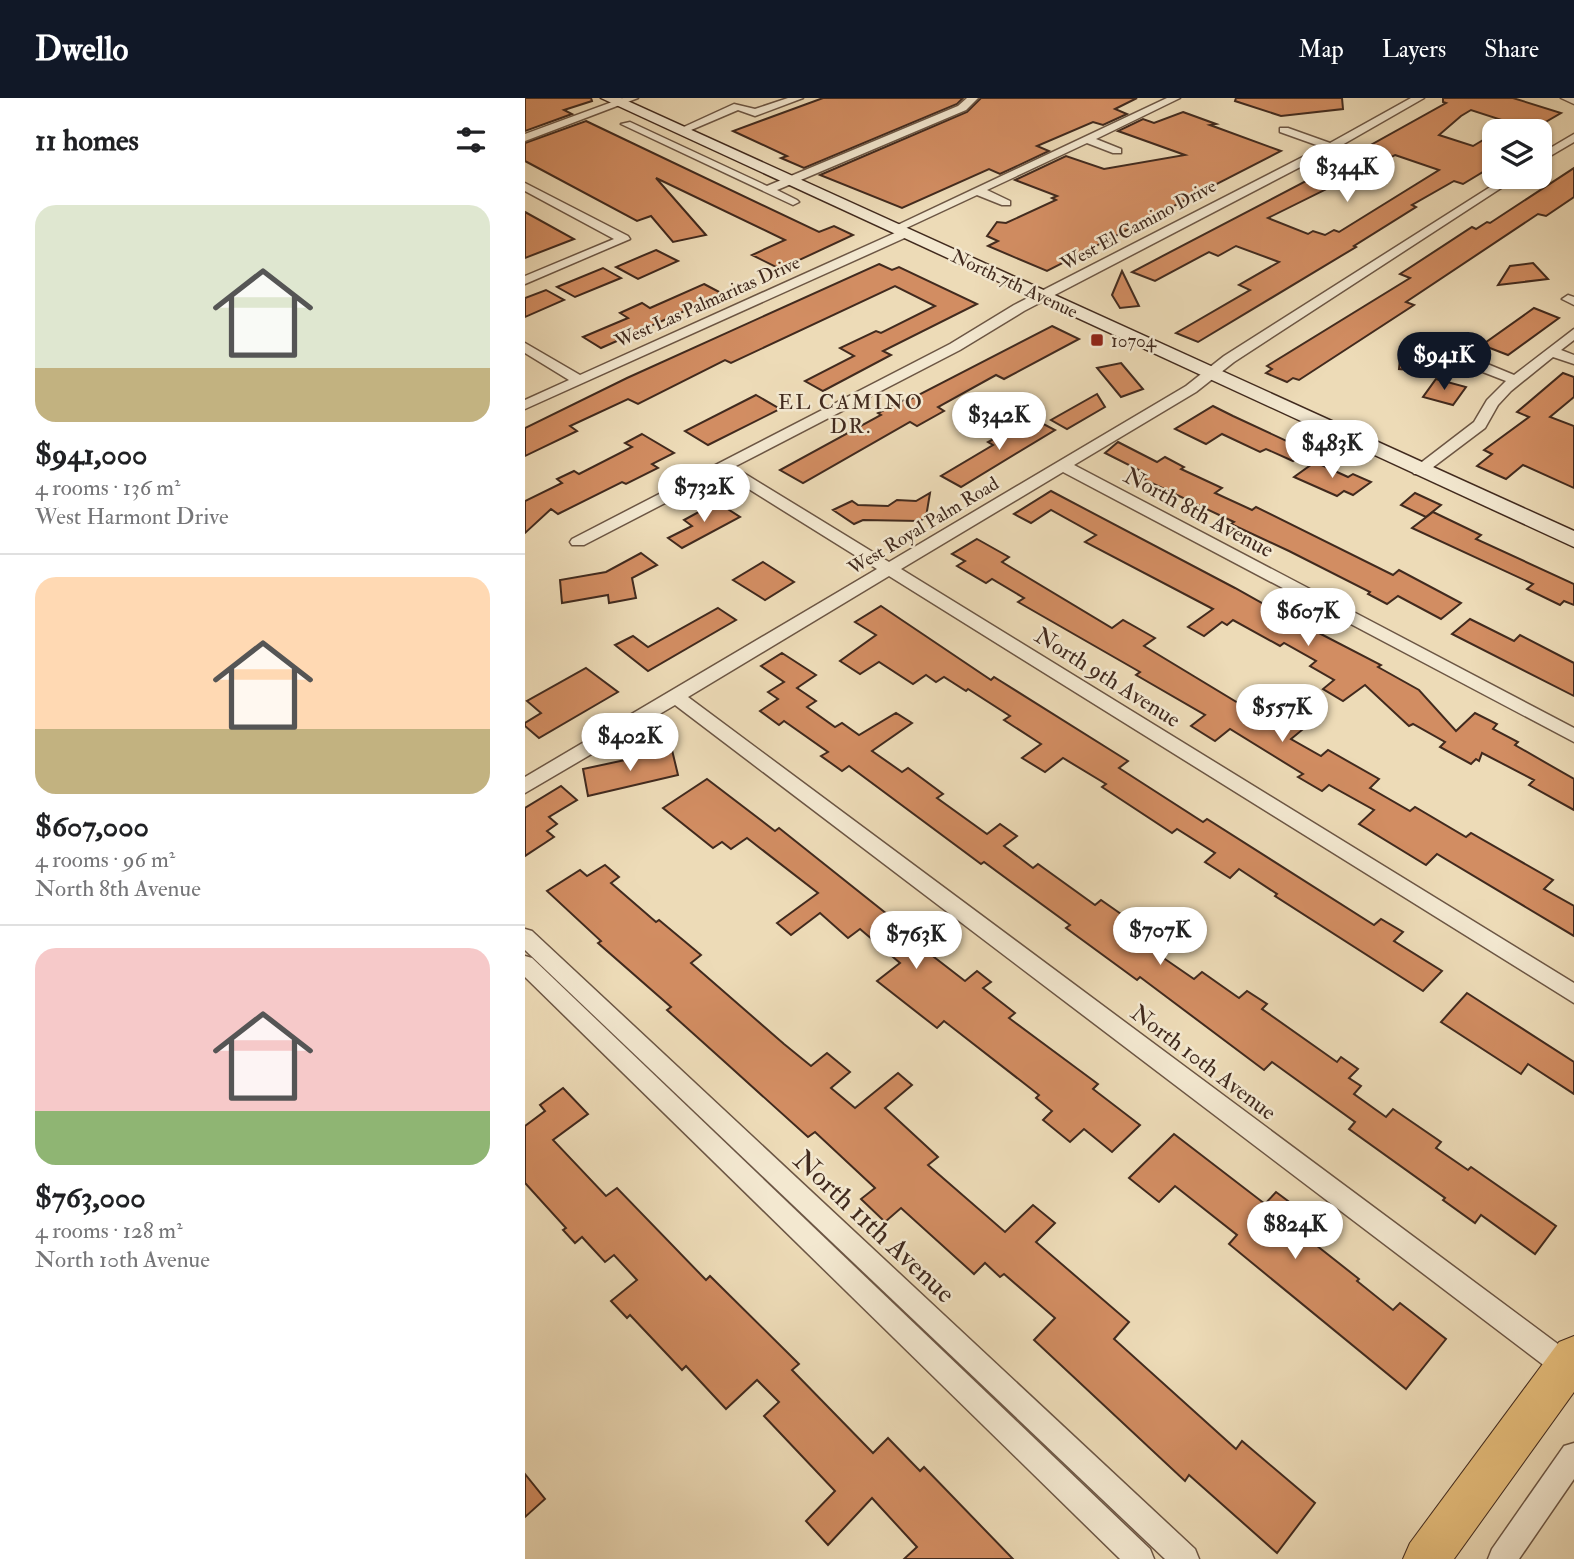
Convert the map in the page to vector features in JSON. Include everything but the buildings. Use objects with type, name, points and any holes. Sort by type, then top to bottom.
[{"type":"main road","name":"North 7th Avenue","points":[[621,100],[680,131],[1574,540]]},
{"type":"main road","points":[[1426,1559],[1570,1362]]},
{"type":"street","points":[[680,131],[701,127],[744,105],[755,113],[799,98]]},
{"type":"street","points":[[767,190],[962,108],[973,98]]},
{"type":"street","name":"West Las Palmaritas Drive","points":[[525,405],[900,231],[1175,98]]},
{"type":"street","name":"West El Camino Drive","points":[[578,542],[955,347],[1043,296],[1331,147],[1419,98]]},
{"type":"street","points":[[1568,98],[1574,100]]},
{"type":"street","points":[[525,138],[621,100]]},
{"type":"street","points":[[1389,101],[1405,106]]},
{"type":"street","points":[[626,124],[793,202]]},
{"type":"street","points":[[1284,131],[1331,147]]},
{"type":"street","points":[[1552,152],[1574,138]]},
{"type":"street","points":[[1088,140],[1117,151]]},
{"type":"street","points":[[525,186],[624,239],[525,280]]},
{"type":"street","name":"West Royal Palm Road","points":[[525,786],[1191,389],[1240,352],[1494,189]]},
{"type":"street","points":[[978,191],[1006,203]]},
{"type":"street","points":[[1419,471],[1480,425],[1492,402],[1574,333]]},
{"type":"street","points":[[525,347],[579,380]]},
{"type":"street","points":[[1551,351],[1574,360]]},
{"type":"street","points":[[1475,364],[1515,380]]},
{"type":"street","name":"North 8th Avenue","points":[[1062,465],[1574,736]]},
{"type":"street","name":"North 9th Avenue","points":[[724,467],[1574,994]]},
{"type":"street","name":"North 10th Avenue","points":[[675,697],[1570,1362]]},
{"type":"street","name":"North 11th Avenue","points":[[525,936],[1185,1559]]},
{"type":"street","points":[[525,964],[1140,1559]]},
{"type":"street","points":[[1502,1559],[1574,1456]]},
{"type":"place","name":"10704","points":[[1097,340]]},
{"type":"district","name":"EL CAMINO DR.","points":[[851,414]]}]
